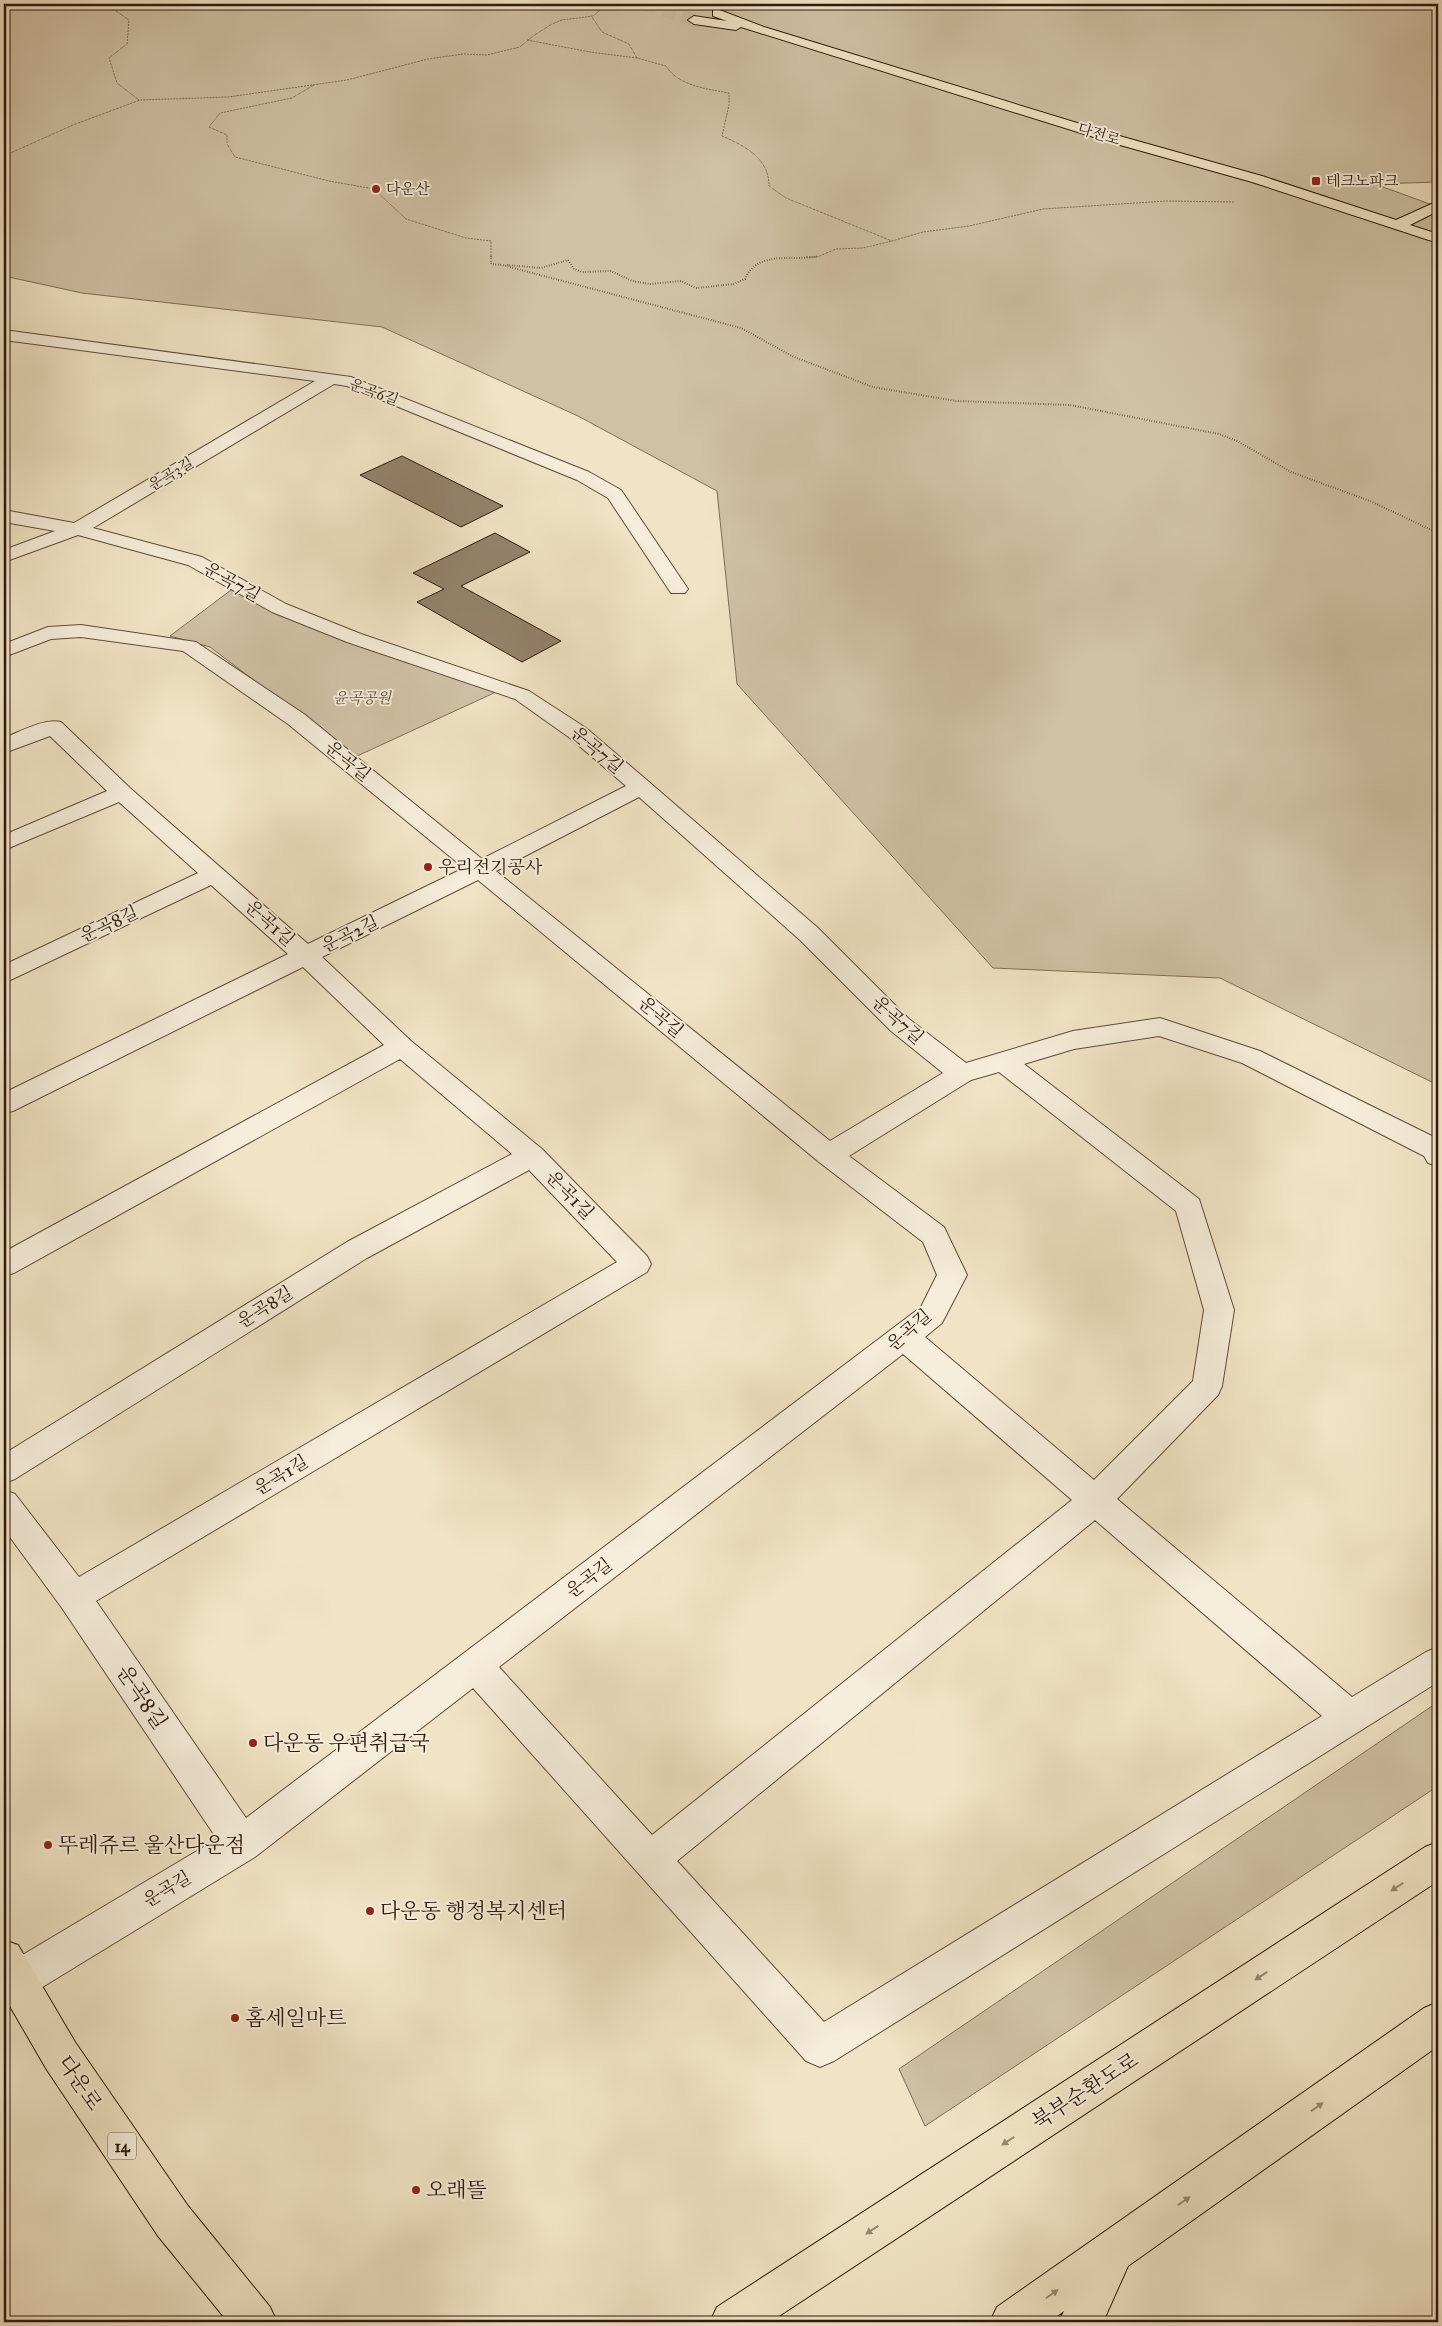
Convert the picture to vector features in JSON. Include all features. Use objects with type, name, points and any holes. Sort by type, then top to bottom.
[{"type":"main road","name":"다전로","points":[[717,13],[760,30],[1118,140],[1257,179],[1398,224],[1438,239]]},
{"type":"main road","name":"다전로","points":[[694,20],[760,30]]},
{"type":"main road","points":[[1398,224],[1438,205]]},
{"type":"main road","name":"북부순환도로","points":[[732,2322],[1438,1860]]},
{"type":"main road","name":"다운로","points":[[8,1975],[60,2056],[173,2221],[255,2322]]},
{"type":"main road","points":[[1012,2322],[1438,2022]]},
{"type":"main road","points":[[1081,2322],[1113,2251]]},
{"type":"street","name":"운곡6길","points":[[4,334],[351,382],[583,476],[615,494],[678,589]]},
{"type":"street","name":"운곡3길","points":[[4,556],[77,529],[331,379]]},
{"type":"street","name":"운곡7길","points":[[4,516],[77,529],[195,561],[279,608],[354,638],[522,695],[578,733],[641,787],[809,934],[900,1025],[962,1074]]},
{"type":"street","name":"운곡길","points":[[4,651],[48,633],[81,631],[189,646],[296,719],[829,1156],[934,1235],[952,1275],[932,1314],[904,1337],[242,1844],[8,1975]]},
{"type":"street","name":"운곡1길","points":[[4,746],[52,727],[122,793],[306,956],[402,1047],[532,1156],[637,1264],[74,1597]]},
{"type":"street","name":"운곡2길","points":[[4,1104],[481,869],[641,787]]},
{"type":"street","points":[[4,843],[122,793]]},
{"type":"street","name":"운곡8길","points":[[4,975],[215,874]]},
{"type":"street","points":[[829,1156],[962,1074],[1072,1040],[1160,1027],[1251,1057],[1436,1150],[1438,1156]]},
{"type":"street","points":[[4,1265],[402,1047]]},
{"type":"street","points":[[651,1859],[1095,1501],[1207,1386],[1219,1310],[1189,1206],[1002,1061]]},
{"type":"street","name":"운곡8길","points":[[4,1470],[357,1250],[532,1156]]},
{"type":"street","points":[[904,1337],[1350,1718]]},
{"type":"street","name":"운곡8길","points":[[4,1504],[74,1597],[242,1844]]},
{"type":"street","points":[[475,1665],[820,2047],[1438,1663]]},
{"type":"path","points":[[121,4],[116,11],[129,20],[127,44],[109,58],[117,83],[140,100]]},
{"type":"path","points":[[4,156],[73,124],[140,100],[228,97],[347,80],[428,59],[463,54],[487,55],[520,47],[525,40],[536,36],[552,24],[562,20],[592,17],[602,12],[607,4]]},
{"type":"path","points":[[592,17],[602,32],[629,44],[637,58]]},
{"type":"path","points":[[525,40],[547,42],[610,56],[637,58],[666,66],[671,74],[696,86],[729,93],[731,104],[721,126],[722,136],[740,144],[756,157],[760,165],[769,173],[769,186],[786,198],[892,241]]},
{"type":"path","points":[[314,85],[292,98],[220,112],[209,127],[222,131],[226,135],[227,144],[235,157],[329,181],[374,189],[406,218],[466,238],[491,241],[491,264],[541,268],[568,260],[574,269],[582,272],[611,271],[632,281],[650,284],[681,281],[696,288],[734,284],[745,279],[748,272],[767,259],[817,257],[836,249],[862,248],[923,232],[969,226],[1043,208],[1147,202],[1238,202]]},
{"type":"path","points":[[502,265],[741,328],[794,357],[872,387],[956,401],[1070,405],[1219,434],[1238,441],[1291,472],[1370,501],[1438,534]]},
{"type":"green space","points":[[4,4],[1438,4],[1438,182],[1375,184],[1438,207],[1438,1085],[1220,978],[993,968],[737,684],[717,491],[578,416],[382,327],[82,293],[4,276]]},
{"type":"green space","name":"윤곡공원","points":[[235,587],[496,692],[355,757],[210,647],[170,636]]},
{"type":"green space","points":[[1438,1702],[1438,1786],[925,2126],[899,2069]]},
{"type":"building","points":[[402,456],[503,506],[461,527],[360,475]]},
{"type":"building","points":[[495,533],[530,552],[461,586],[561,641],[522,662],[417,602],[444,589],[413,573]]},
{"type":"tunnel","points":[[644,4],[694,20]]},
{"type":"place","name":"테크노파크","points":[[1316,181]]},
{"type":"place","name":"다운산","points":[[376,189]]},
{"type":"place","name":"우리전기공사","points":[[428,867]]},
{"type":"place","name":"다운동 우편취급국","points":[[253,1743]]},
{"type":"place","name":"뚜레쥬르 울산다운점","points":[[48,1845]]},
{"type":"place","name":"다운동 행정복지센터","points":[[370,1911]]},
{"type":"place","name":"홈세일마트","points":[[235,2018]]},
{"type":"place","name":"오래뜰","points":[[416,2190]]}]
